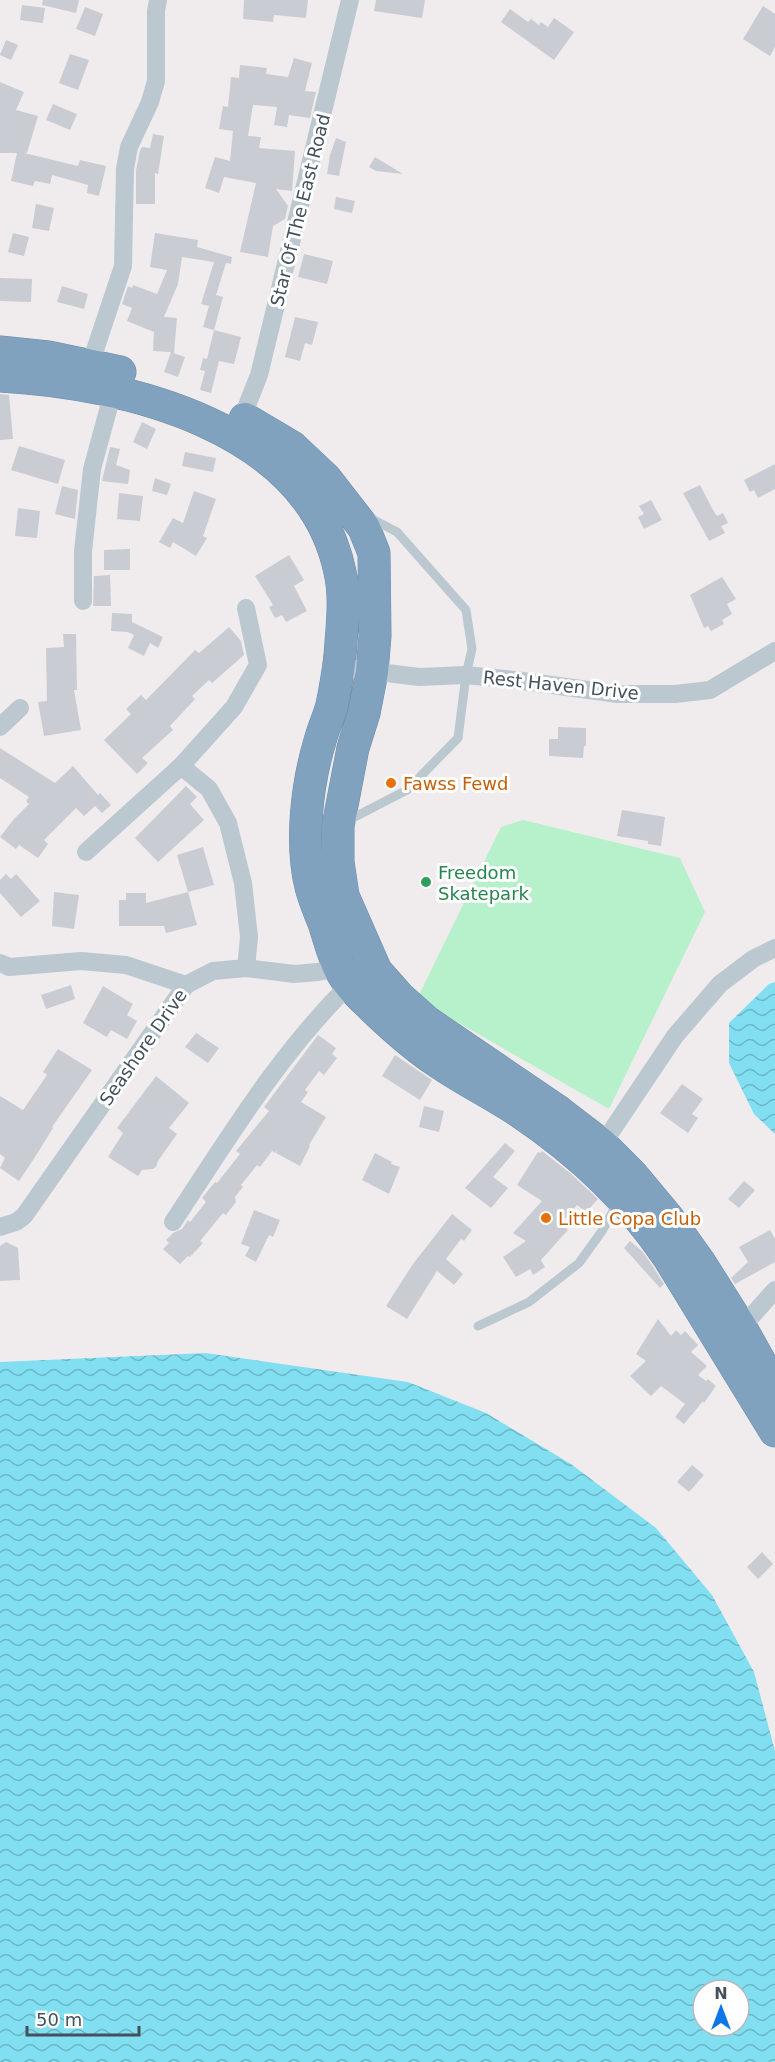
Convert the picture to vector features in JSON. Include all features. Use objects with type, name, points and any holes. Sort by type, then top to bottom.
[{"type":"highway","points":[[0,352],[48,357],[90,365],[157,381],[200,398],[242,418],[292,447],[326,479],[349,507],[364,528],[374,552],[375,636],[372,672],[353,748],[338,826],[338,862],[343,896],[376,971],[399,997],[427,1022],[559,1112],[602,1145],[633,1176],[668,1218],[700,1263],[741,1328],[775,1389]]},
{"type":"highway","points":[[0,376],[48,380],[112,392],[135,397],[198,419],[238,438],[264,456],[289,476],[314,507],[329,538],[340,573],[343,608],[341,644],[332,707],[319,743],[309,793],[306,848],[310,885],[344,976],[410,1042],[529,1118],[590,1166],[621,1196],[654,1235],[775,1431]]},
{"type":"street","points":[[90,365],[123,266],[125,169],[129,147],[150,102],[156,81],[158,0]]},
{"type":"street","name":"Star Of The East Road","points":[[242,418],[259,375],[350,0]]},
{"type":"street","points":[[82,601],[83,550],[92,469],[112,392]]},
{"type":"street","points":[[86,852],[181,766],[234,707],[258,665],[246,608]]},
{"type":"street","name":"Rest Haven Drive","points":[[338,667],[419,677],[466,675],[618,694],[675,694],[710,690],[775,651]]},
{"type":"street","points":[[0,727],[20,708]]},
{"type":"street","points":[[181,766],[209,789],[228,823],[243,883],[249,937],[246,968]]},
{"type":"street","points":[[602,1145],[675,1036],[720,984],[753,959],[775,948]]},
{"type":"street","points":[[3,970],[81,961],[126,964],[186,985]]},
{"type":"street","name":"Seashore Drive","points":[[0,1227],[16,1222],[24,1216],[186,985],[213,971],[246,968],[294,974],[318,972],[344,976]]},
{"type":"street","points":[[172,1222],[235,1128],[319,1015],[344,976]]},
{"type":"street","points":[[741,1328],[775,1290]]},
{"type":"lane","points":[[338,826],[407,790],[458,738],[466,675],[472,649],[466,610],[397,532],[349,507]]},
{"type":"lane","points":[[478,1326],[530,1302],[579,1263],[602,1231],[621,1196]]},
{"type":"green space","points":[[523,820],[680,858],[705,912],[609,1109],[417,999],[501,827]]},
{"type":"water","points":[[775,982],[775,1134],[754,1114],[729,1063],[729,1023],[769,984]]},
{"type":"water","points":[[206,1353],[408,1382],[486,1413],[571,1464],[656,1528],[712,1595],[754,1672],[775,1751],[775,2062],[0,2062],[0,1362]]},
{"type":"building","points":[[43,0],[79,0],[76,13],[42,5]]},
{"type":"building","points":[[244,0],[308,0],[306,18],[274,15],[273,22],[243,19]]},
{"type":"building","points":[[376,0],[425,0],[422,18],[374,11]]},
{"type":"building","points":[[22,5],[45,8],[43,23],[20,20]]},
{"type":"building","points":[[763,6],[775,14],[775,47],[770,56],[743,39]]},
{"type":"building","points":[[85,7],[103,14],[95,36],[76,29]]},
{"type":"building","points":[[510,9],[528,22],[531,19],[539,25],[541,22],[548,27],[554,18],[574,32],[554,60],[501,22]]},
{"type":"building","points":[[6,40],[18,45],[11,60],[0,55]]},
{"type":"building","points":[[70,54],[89,60],[78,90],[59,83]]},
{"type":"building","points":[[294,58],[312,63],[305,91],[316,92],[310,118],[289,115],[287,127],[274,125],[277,107],[253,105],[248,136],[261,137],[259,148],[295,151],[292,191],[276,189],[288,206],[285,219],[273,226],[268,257],[240,252],[256,183],[224,177],[219,193],[205,188],[215,157],[230,161],[233,131],[219,129],[223,106],[228,107],[231,77],[239,78],[240,65],[267,68],[266,74],[288,77]]},
{"type":"building","points":[[0,82],[24,92],[16,110],[38,116],[27,153],[24,153],[78,166],[80,160],[106,166],[99,196],[87,193],[88,185],[52,175],[50,184],[35,181],[33,186],[11,181],[17,153],[0,153]]},
{"type":"building","points":[[53,104],[77,114],[70,130],[46,120]]},
{"type":"building","points":[[153,134],[164,136],[158,174],[155,173],[155,204],[136,204],[136,170],[140,150],[142,147],[150,148]]},
{"type":"building","points":[[336,138],[346,142],[339,176],[327,174]]},
{"type":"building","points":[[375,157],[403,174],[376,171],[369,167]]},
{"type":"building","points":[[336,197],[355,201],[352,213],[334,209]]},
{"type":"building","points":[[36,204],[54,208],[49,231],[32,228]]},
{"type":"building","points":[[13,233],[29,237],[24,256],[8,252]]},
{"type":"building","points":[[155,233],[198,240],[197,247],[232,257],[231,264],[226,263],[216,295],[223,297],[214,330],[203,327],[209,306],[201,304],[214,262],[182,257],[178,284],[164,317],[177,318],[173,353],[185,357],[178,377],[164,372],[171,352],[153,351],[154,332],[127,321],[132,308],[122,304],[128,286],[132,288],[133,285],[157,294],[167,270],[150,267]]},
{"type":"building","points":[[304,254],[333,261],[327,284],[298,277]]},
{"type":"building","points":[[0,278],[32,279],[31,302],[0,301]]},
{"type":"building","points":[[62,286],[88,294],[84,309],[57,302]]},
{"type":"building","points":[[295,317],[318,322],[312,345],[305,343],[300,361],[285,357]]},
{"type":"building","points":[[214,330],[241,337],[234,364],[219,361],[211,393],[200,390],[205,371],[200,370],[203,358],[207,359]]},
{"type":"building","points":[[0,394],[9,395],[13,439],[0,440]]},
{"type":"building","points":[[142,422],[156,429],[147,449],[133,442]]},
{"type":"building","points":[[19,446],[65,460],[58,484],[11,470]]},
{"type":"building","points":[[110,447],[120,449],[116,465],[130,470],[128,484],[102,481]]},
{"type":"building","points":[[185,452],[216,458],[213,472],[182,466]]},
{"type":"building","points":[[775,464],[775,489],[758,498],[754,490],[750,492],[744,480]]},
{"type":"building","points":[[155,478],[171,484],[167,495],[152,491]]},
{"type":"building","points":[[700,485],[717,516],[723,513],[728,523],[721,526],[725,533],[709,541],[683,493]]},
{"type":"building","points":[[62,486],[78,490],[75,519],[55,514]]},
{"type":"building","points":[[194,491],[216,499],[203,536],[207,538],[196,556],[173,542],[170,548],[159,542],[173,518],[183,523]]},
{"type":"building","points":[[119,493],[143,496],[140,521],[117,519]]},
{"type":"building","points":[[651,500],[662,520],[644,529],[638,517],[644,514],[639,506]]},
{"type":"building","points":[[18,508],[40,511],[37,538],[15,536]]},
{"type":"building","points":[[130,549],[130,570],[104,570],[104,550]]},
{"type":"building","points":[[289,555],[304,580],[294,586],[307,611],[286,622],[282,615],[275,618],[269,607],[273,605],[255,576]]},
{"type":"building","points":[[110,575],[111,606],[93,606],[94,576]]},
{"type":"building","points":[[722,577],[736,599],[727,604],[732,614],[722,620],[724,624],[711,631],[708,626],[704,628],[690,595]]},
{"type":"building","points":[[112,613],[132,614],[132,622],[163,637],[158,648],[150,643],[144,656],[128,648],[134,635],[128,632],[111,631]]},
{"type":"building","points":[[229,627],[241,641],[244,655],[212,683],[209,680],[192,696],[195,699],[170,726],[173,730],[142,758],[148,763],[137,774],[104,740],[131,714],[126,709],[141,695],[146,700],[195,650],[199,653]]},
{"type":"building","points":[[63,634],[76,634],[77,690],[74,690],[81,730],[44,736],[38,702],[47,701],[46,648],[64,647]]},
{"type":"building","points":[[558,727],[586,728],[583,758],[549,756],[549,739],[558,739]]},
{"type":"building","points":[[0,748],[55,783],[73,766],[98,795],[100,793],[111,805],[102,813],[95,806],[84,816],[76,808],[44,840],[48,844],[38,858],[19,845],[16,849],[0,837],[29,804],[26,801],[29,797],[0,778]]},
{"type":"building","points":[[186,786],[197,797],[190,804],[204,820],[158,862],[135,838]]},
{"type":"building","points":[[622,810],[665,817],[661,846],[648,844],[648,841],[617,836]]},
{"type":"building","points":[[203,847],[214,885],[188,892],[177,855]]},
{"type":"building","points":[[6,874],[11,879],[16,874],[40,901],[21,917],[0,893],[0,880]]},
{"type":"building","points":[[54,892],[79,895],[74,929],[52,926]]},
{"type":"building","points":[[188,892],[197,925],[166,933],[164,926],[119,926],[119,900],[126,900],[126,893],[146,893],[146,903]]},
{"type":"building","points":[[71,985],[75,999],[46,1009],[41,995]]},
{"type":"building","points":[[103,986],[133,1004],[127,1015],[137,1021],[127,1039],[111,1030],[107,1037],[83,1023]]},
{"type":"building","points":[[196,1033],[219,1048],[208,1063],[185,1047]]},
{"type":"building","points":[[318,1035],[336,1048],[332,1054],[337,1058],[324,1075],[319,1071],[305,1090],[308,1092],[301,1102],[326,1117],[309,1145],[300,1166],[276,1153],[278,1149],[275,1153],[272,1151],[260,1167],[257,1165],[241,1185],[243,1187],[235,1197],[236,1202],[226,1215],[223,1213],[200,1241],[203,1243],[180,1264],[163,1249],[169,1243],[166,1240],[173,1233],[182,1229],[188,1220],[190,1222],[206,1202],[202,1198],[240,1154],[236,1151],[269,1111],[264,1107]]},
{"type":"building","points":[[58,1049],[92,1070],[52,1127],[19,1181],[0,1168],[5,1158],[0,1154],[0,1096],[23,1110],[47,1075],[43,1072]]},
{"type":"building","points":[[395,1055],[432,1080],[420,1100],[382,1076]]},
{"type":"building","points":[[156,1076],[189,1103],[169,1128],[177,1134],[156,1167],[142,1170],[138,1176],[108,1157],[123,1133],[117,1128]]},
{"type":"building","points":[[682,1084],[703,1099],[692,1114],[698,1118],[688,1133],[660,1113]]},
{"type":"building","points":[[424,1106],[444,1111],[439,1132],[419,1127]]},
{"type":"building","points":[[505,1143],[515,1151],[493,1177],[508,1188],[491,1208],[465,1188]]},
{"type":"building","points":[[542,1151],[598,1199],[586,1212],[577,1205],[561,1223],[568,1230],[541,1260],[545,1267],[533,1275],[530,1269],[516,1277],[503,1257],[526,1241],[513,1233],[542,1201],[517,1185],[538,1152]]},
{"type":"building","points":[[375,1153],[400,1167],[389,1194],[362,1180]]},
{"type":"building","points":[[744,1181],[755,1190],[739,1208],[728,1199]]},
{"type":"building","points":[[254,1210],[280,1220],[273,1237],[269,1235],[256,1262],[245,1256],[250,1247],[241,1244]]},
{"type":"building","points":[[452,1214],[472,1230],[464,1241],[461,1239],[446,1259],[463,1274],[454,1285],[437,1271],[407,1319],[386,1306],[413,1264]]},
{"type":"building","points":[[770,1230],[775,1239],[775,1262],[735,1284],[731,1278],[748,1262],[739,1247]]},
{"type":"building","points":[[630,1241],[642,1251],[654,1268],[664,1284],[660,1288],[624,1248]]},
{"type":"building","points":[[6,1242],[18,1248],[20,1280],[0,1281],[0,1246]]},
{"type":"building","points":[[658,1319],[671,1336],[676,1330],[681,1335],[685,1331],[698,1345],[691,1352],[707,1366],[698,1375],[706,1381],[708,1379],[716,1386],[684,1424],[675,1417],[685,1404],[661,1386],[651,1396],[630,1376],[646,1361],[636,1354]]},
{"type":"building","points":[[692,1465],[704,1475],[689,1492],[677,1482]]},
{"type":"building","points":[[762,1552],[773,1564],[758,1579],[747,1567]]},
{"type":"place","name":"Fawss Fewd","points":[[391,783]]},
{"type":"place","name":"Freedom Skatepark","points":[[426,882]]},
{"type":"place","name":"Little Copa Club","points":[[546,1218]]}]
